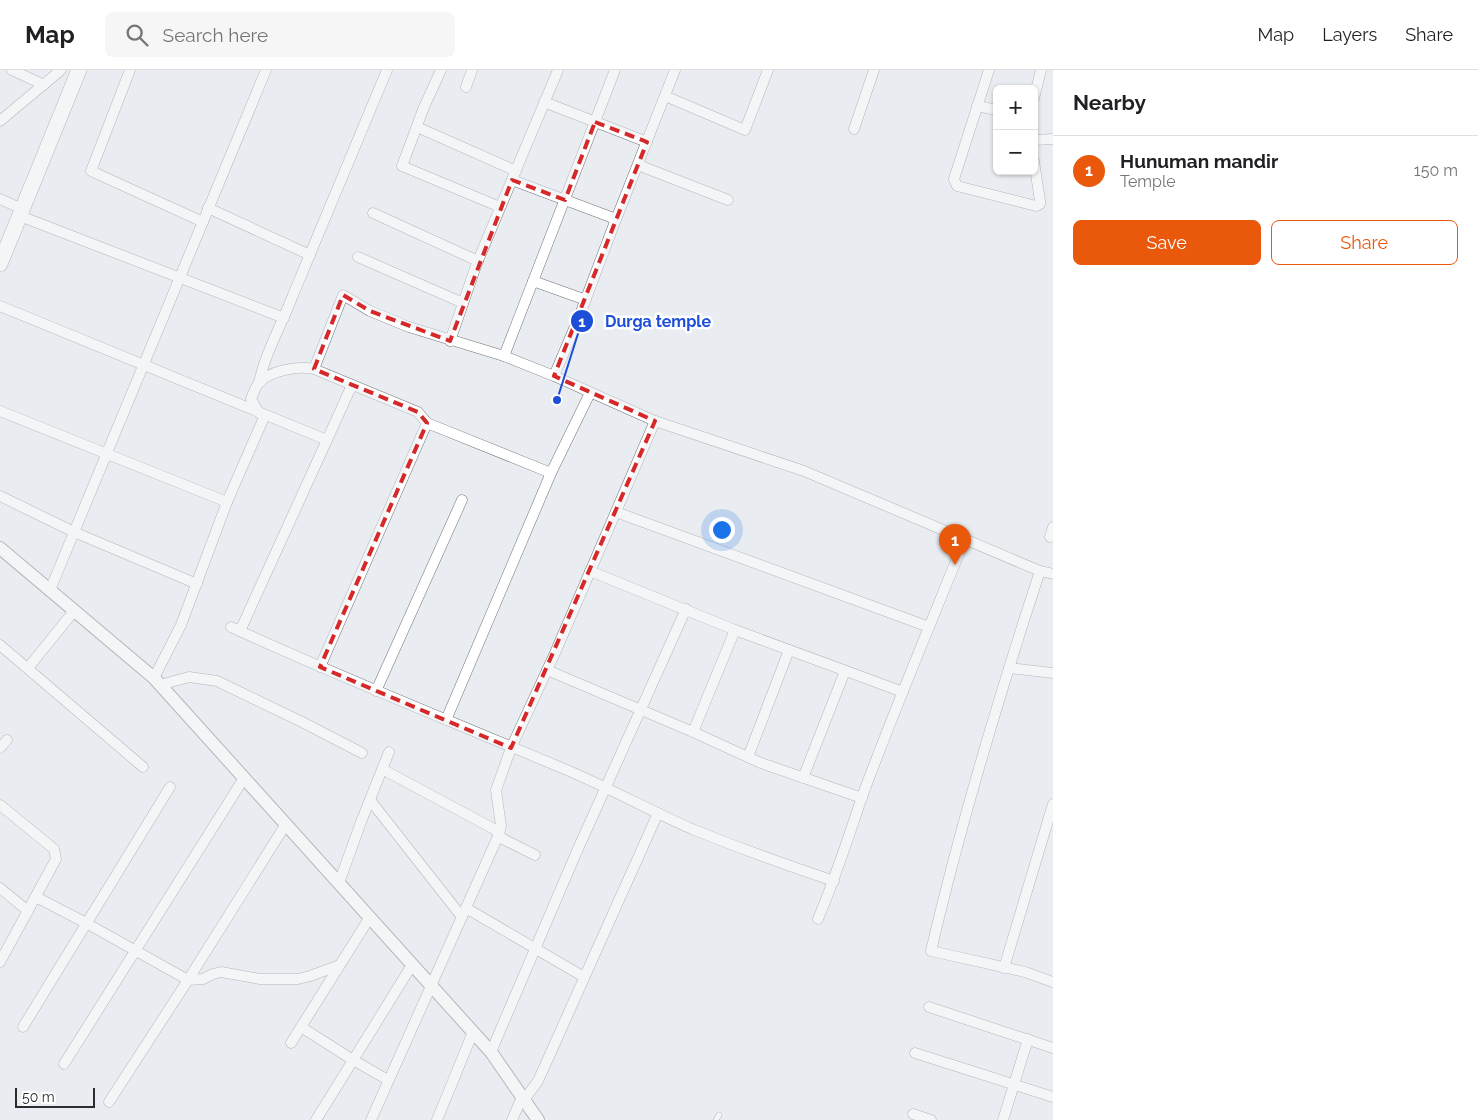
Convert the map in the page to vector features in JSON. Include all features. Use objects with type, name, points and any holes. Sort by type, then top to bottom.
[{"type":"main road","points":[[0,264],[79,70]]},
{"type":"street","points":[[12,70],[44,85]]},
{"type":"street","points":[[0,121],[61,70]]},
{"type":"street","points":[[130,70],[91,171],[203,222]]},
{"type":"street","points":[[50,590],[266,70]]},
{"type":"street","points":[[262,414],[251,399],[262,367],[387,70]]},
{"type":"street","points":[[440,70],[402,166],[500,207]]},
{"type":"street","points":[[466,87],[472,70]]},
{"type":"street","points":[[450,340],[478,261],[558,70]]},
{"type":"street","points":[[504,356],[615,70]]},
{"type":"street","points":[[554,376],[586,300],[675,70]]},
{"type":"street","points":[[665,96],[745,130],[768,70]]},
{"type":"street","points":[[854,129],[874,70]]},
{"type":"street","points":[[989,70],[954,179],[957,186],[1036,206],[1040,204],[1036,175]]},
{"type":"street","points":[[1037,85],[1041,70]]},
{"type":"street","points":[[544,102],[647,142]]},
{"type":"street","points":[[978,106],[993,109]]},
{"type":"street","points":[[417,127],[565,200],[616,219]]},
{"type":"street","points":[[1038,140],[1053,139]]},
{"type":"street","points":[[638,165],[728,200]]},
{"type":"street","points":[[0,199],[21,212],[180,278],[284,318]]},
{"type":"street","points":[[208,208],[310,255]]},
{"type":"street","points":[[372,213],[478,261]]},
{"type":"street","points":[[358,257],[463,303]]},
{"type":"street","points":[[533,281],[586,300]]},
{"type":"street","points":[[314,369],[343,295],[370,311],[408,327],[504,356],[655,421],[804,471],[1040,571],[1053,574]]},
{"type":"street","points":[[0,306],[327,440]]},
{"type":"street","points":[[258,383],[280,370],[307,367],[314,369],[418,412],[427,423],[551,473]]},
{"type":"street","points":[[352,385],[235,629],[376,691],[563,768],[718,839],[834,881]]},
{"type":"street","points":[[446,720],[551,473],[590,393]]},
{"type":"street","points":[[0,411],[227,502]]},
{"type":"street","points":[[157,682],[181,625],[262,414]]},
{"type":"street","points":[[371,1120],[499,834],[501,826],[496,790],[512,748],[655,421]]},
{"type":"street","points":[[320,667],[427,423]]},
{"type":"street","points":[[0,496],[74,532],[197,584]]},
{"type":"street","points":[[376,691],[462,500]]},
{"type":"street","points":[[616,512],[929,627]]},
{"type":"street","points":[[818,919],[834,881],[862,798],[902,692],[965,539]]},
{"type":"street","points":[[0,548],[157,682],[491,1052],[538,1120]]},
{"type":"street","points":[[590,571],[735,630],[902,692]]},
{"type":"street","points":[[1040,571],[970,796],[931,951],[1004,968],[1053,982]]},
{"type":"street","points":[[491,1052],[605,788],[686,609]]},
{"type":"street","points":[[28,668],[74,611]]},
{"type":"street","points":[[693,732],[735,630]]},
{"type":"street","points":[[0,645],[143,767]]},
{"type":"street","points":[[748,757],[789,650]]},
{"type":"street","points":[[1009,668],[1053,673]]},
{"type":"street","points":[[547,670],[748,757],[862,798]]},
{"type":"street","points":[[803,778],[845,671]]},
{"type":"street","points":[[157,682],[189,677],[217,681],[362,753]]},
{"type":"street","points":[[339,883],[389,752]]},
{"type":"street","points":[[382,769],[494,829],[502,839],[535,855]]},
{"type":"street","points":[[64,1064],[244,778]]},
{"type":"street","points":[[23,1027],[170,787]]},
{"type":"street","points":[[370,800],[464,913],[536,947],[584,977]]},
{"type":"street","points":[[1004,968],[1053,804]]},
{"type":"street","points":[[0,805],[54,849],[56,859],[0,962]]},
{"type":"street","points":[[512,1120],[523,1098],[538,1081],[658,813]]},
{"type":"street","points":[[109,1102],[286,824]]},
{"type":"street","points":[[0,888],[28,911]]},
{"type":"street","points":[[36,897],[188,980],[203,979],[221,972],[260,980],[298,978],[310,976],[340,965]]},
{"type":"street","points":[[291,1043],[370,917]]},
{"type":"street","points":[[316,1120],[412,965]]},
{"type":"street","points":[[929,1007],[1053,1048]]},
{"type":"street","points":[[301,1027],[388,1080]]},
{"type":"street","points":[[437,1120],[473,1032]]},
{"type":"street","points":[[1003,1120],[1028,1039]]},
{"type":"street","points":[[915,1053],[1053,1097]]},
{"type":"street","points":[[913,1114],[930,1120]]},
{"type":"highlighted area","points":[[595,122],[647,142],[554,376],[655,421],[511,748],[320,667],[427,423],[418,412],[314,369],[343,295],[370,311],[450,341],[512,180],[565,200]]},
{"type":"place","name":"Durga temple","points":[[557,400]]},
{"type":"place","name":"Hunuman mandir","points":[[955,565]]}]
